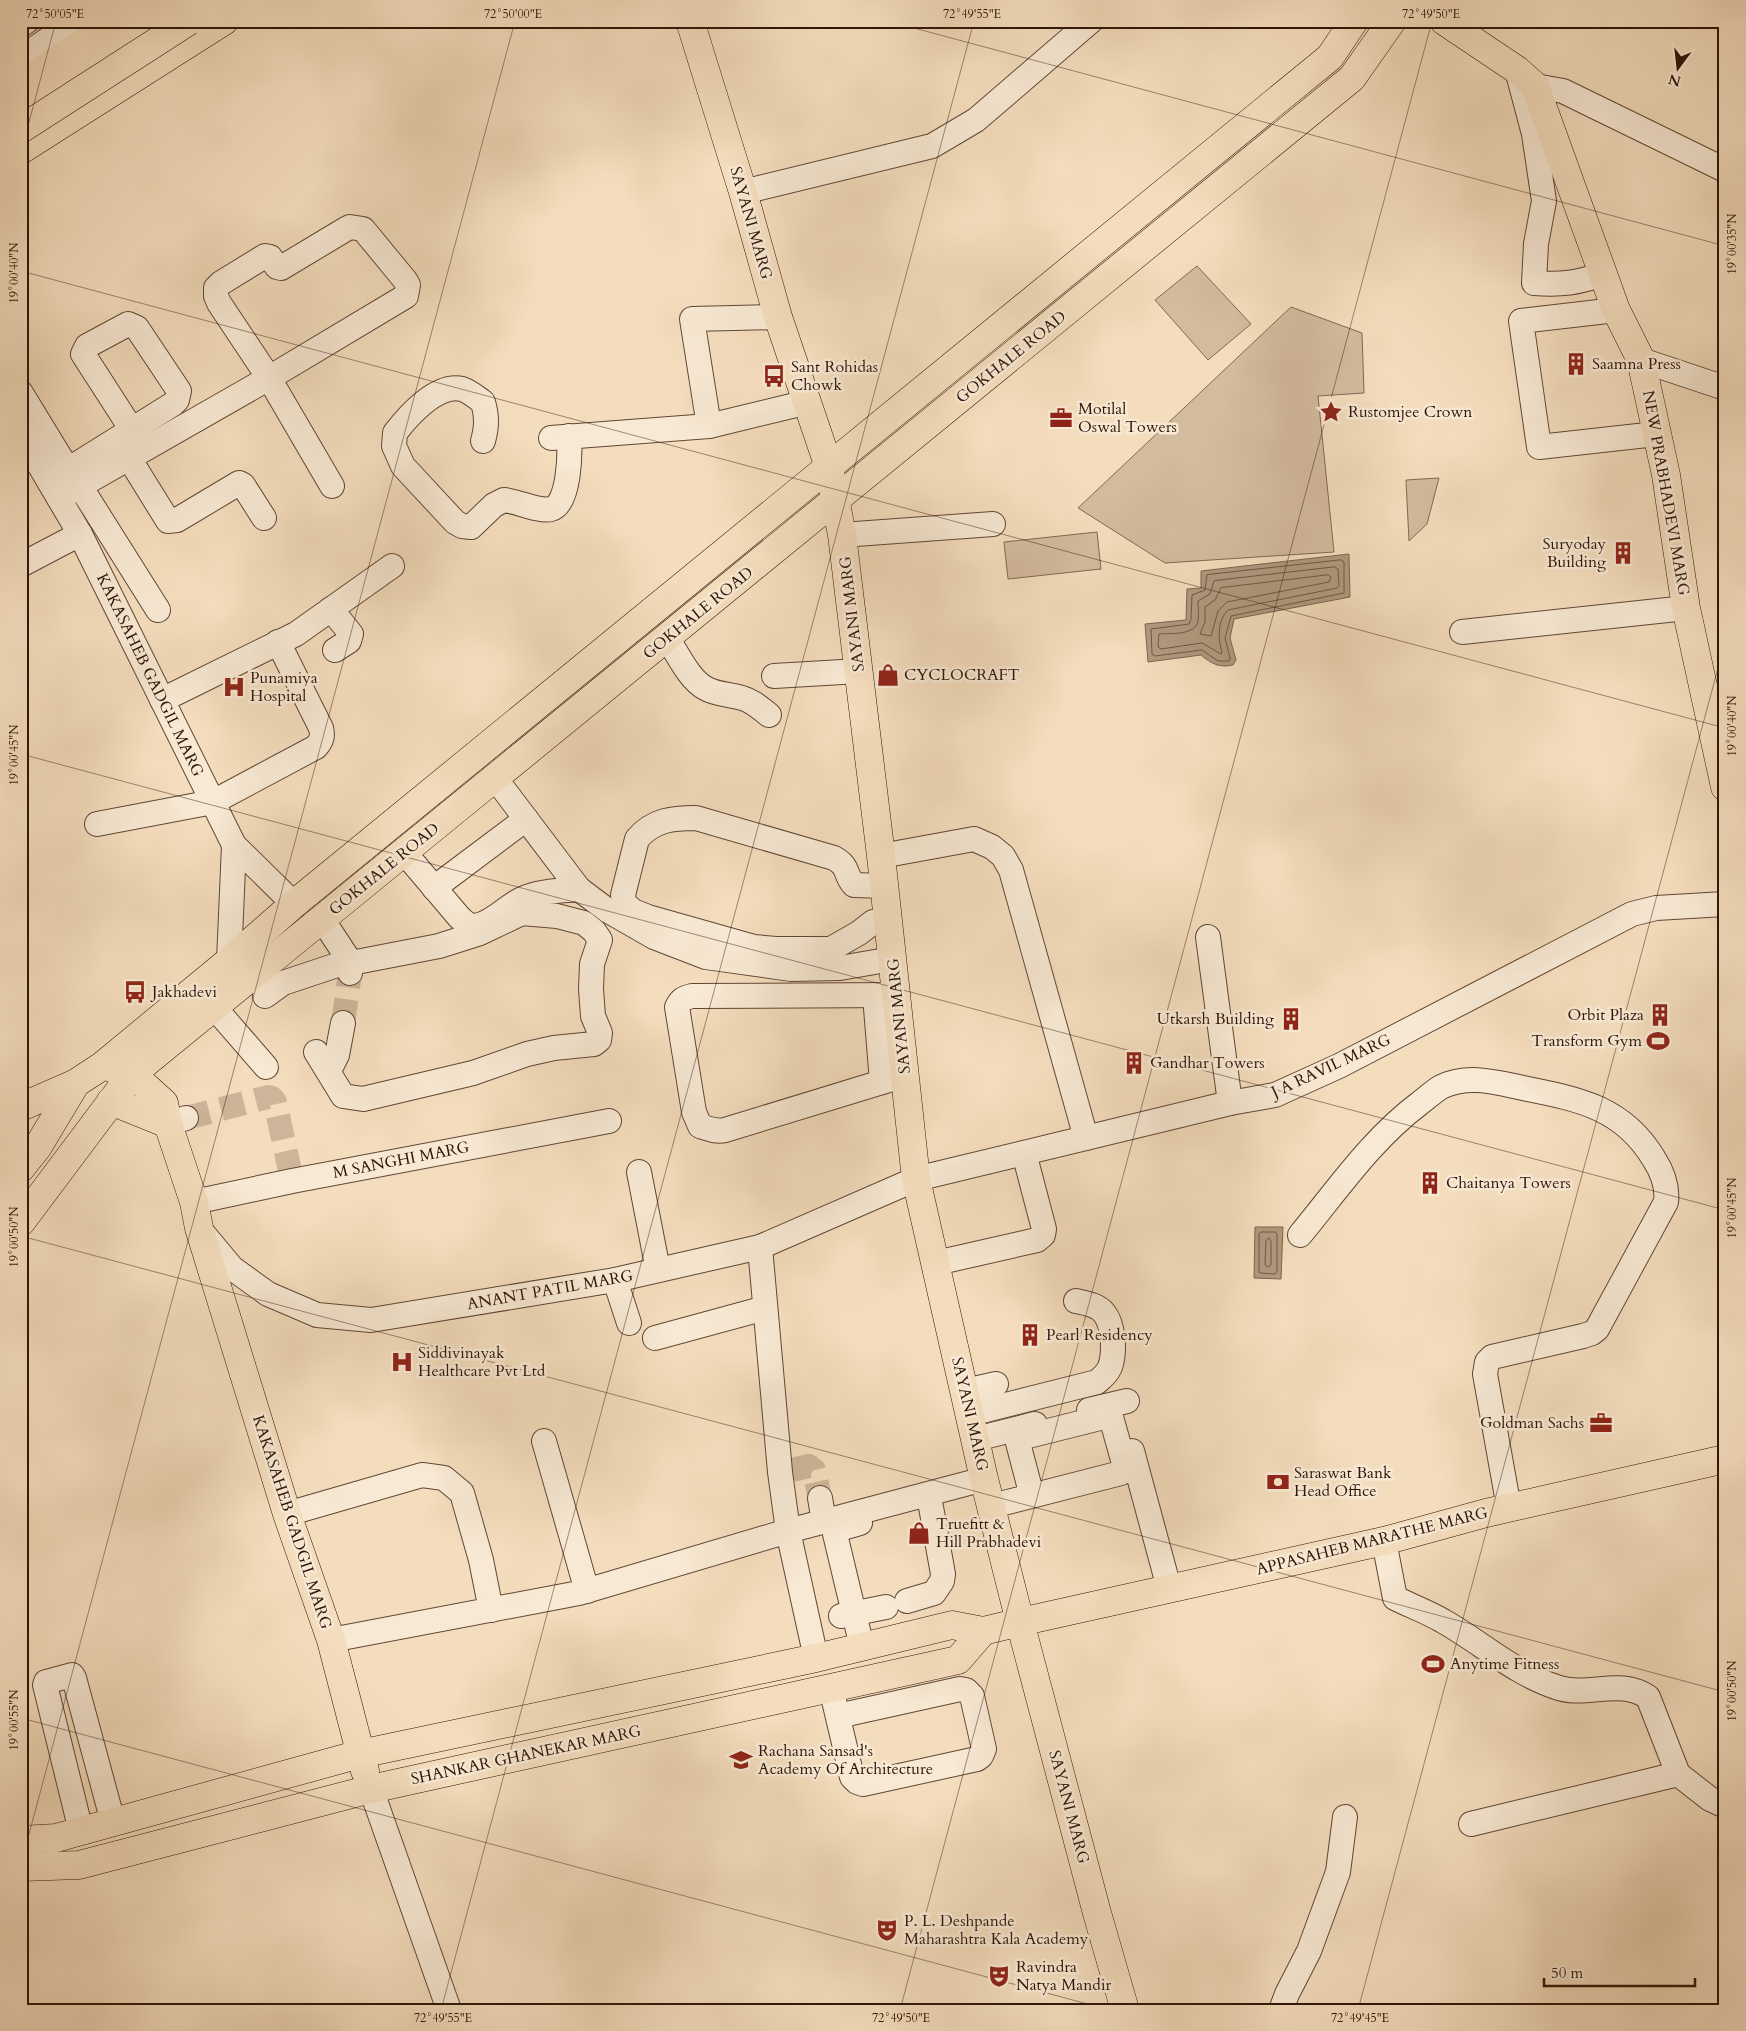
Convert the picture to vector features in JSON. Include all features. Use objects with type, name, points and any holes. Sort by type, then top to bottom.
[{"type":"main road","points":[[21,84],[116,21]]},
{"type":"main road","points":[[21,108],[158,21]]},
{"type":"main road","points":[[164,21],[178,50]]},
{"type":"main road","points":[[21,129],[189,21]]},
{"type":"main road","points":[[21,150],[224,21]]},
{"type":"main road","name":"SAYANI MARG","points":[[690,21],[743,192],[778,317],[829,467],[842,535],[881,856],[874,886],[878,923],[892,959],[886,995],[893,1078],[988,1493],[1020,1622],[1097,1913],[1125,2010]]},
{"type":"main road","name":"GOKHALE ROAD","points":[[26,1156],[76,1083],[102,1066],[229,961],[294,904],[1330,57],[1354,21]]},
{"type":"main road","name":"GOKHALE ROAD","points":[[21,1222],[132,1074],[1352,78],[1392,21]]},
{"type":"main road","points":[[1444,21],[1526,78]]},
{"type":"main road","points":[[1330,57],[1352,78]]},
{"type":"main road","name":"NEW PRABHADEVI MARG","points":[[1526,78],[1616,310],[1641,360],[1666,476],[1686,608],[1725,788]]},
{"type":"main road","name":"KAKASAHEB GADGIL MARG","points":[[102,1066],[132,1074],[164,1103],[177,1121],[199,1228],[286,1514],[331,1640],[360,1754],[371,1789]]},
{"type":"main road","points":[[21,1107],[76,1083]]},
{"type":"main road","points":[[111,1101],[177,1121]]},
{"type":"main road","points":[[26,1156],[78,1144]]},
{"type":"main road","name":"APPASAHEB MARATHE MARG","points":[[1020,1622],[1384,1541],[1509,1508],[1725,1459]]},
{"type":"main road","points":[[21,1840],[56,1838],[360,1754],[816,1658],[952,1625],[983,1631],[1020,1622]]},
{"type":"main road","name":"SHANKAR GHANEKAR MARG","points":[[21,1867],[79,1864],[371,1789],[958,1660],[983,1631]]},
{"type":"street","points":[[21,25],[27,21]]},
{"type":"street","points":[[743,192],[932,146],[976,120],[1090,21]]},
{"type":"street","points":[[21,58],[68,23]]},
{"type":"street","points":[[1603,274],[1577,282],[1534,283],[1536,244],[1544,201],[1526,78],[1563,91],[1725,170]]},
{"type":"street","points":[[64,484],[129,458],[269,378],[406,296],[408,285],[405,280],[363,229],[350,227],[281,268],[277,267],[270,257],[266,256],[221,283],[216,288],[216,296],[219,303],[269,378],[332,486]]},
{"type":"street","points":[[1616,310],[1521,321],[1539,447],[1656,434]]},
{"type":"street","points":[[709,426],[692,319],[778,317]]},
{"type":"street","points":[[1641,360],[1725,388]]},
{"type":"street","points":[[483,441],[487,426],[483,402],[463,389],[452,389],[423,402],[395,433],[394,446],[403,466],[456,522],[462,526],[471,527],[494,506],[504,500],[541,509],[551,509],[558,505],[563,497],[570,453],[560,437],[709,426],[808,402]]},
{"type":"street","points":[[21,393],[64,484],[158,610]]},
{"type":"street","points":[[64,484],[132,430]]},
{"type":"street","name":"KAKASAHEB GADGIL MARG","points":[[21,434],[64,484],[80,534],[234,845],[294,904]]},
{"type":"street","points":[[129,458],[168,521],[177,520],[234,484],[239,483],[244,485],[264,518]]},
{"type":"street","points":[[842,535],[993,524]]},
{"type":"street","points":[[21,565],[80,534]]},
{"type":"street","points":[[162,700],[296,634],[392,566]]},
{"type":"street","points":[[1462,632],[1686,608]]},
{"type":"street","points":[[331,609],[352,634],[349,641],[335,650]]},
{"type":"street","points":[[667,638],[694,678],[704,688],[717,694],[752,701],[769,715]]},
{"type":"street","points":[[97,824],[213,802],[321,742],[323,735],[321,728],[278,642]]},
{"type":"street","points":[[774,676],[859,671]]},
{"type":"street","points":[[495,778],[579,889],[608,910],[654,937],[706,957],[792,969],[840,968],[892,959]]},
{"type":"street","points":[[874,886],[854,885],[846,868],[834,858],[696,818],[678,818],[657,822],[637,839],[623,895],[624,903],[633,911],[648,918],[760,948],[831,949],[878,923]]},
{"type":"street","points":[[434,888],[526,819]]},
{"type":"street","points":[[881,856],[974,839],[992,847],[1003,856],[1011,870],[1086,1138]]},
{"type":"street","points":[[229,961],[234,845]]},
{"type":"street","points":[[404,852],[459,917],[465,923],[474,926],[482,924],[523,899],[545,892],[579,889]]},
{"type":"street","name":"J A RAVIL MARG","points":[[916,1179],[1230,1103],[1275,1095],[1339,1066],[1632,914],[1656,908],[1725,904]]},
{"type":"street","points":[[265,996],[283,983],[340,964],[350,968],[439,946],[480,933],[522,913],[557,916],[584,923],[594,931],[600,940],[592,964],[591,989],[594,1016],[600,1033],[599,1040],[594,1044],[554,1048],[527,1054],[473,1073],[363,1099],[342,1096],[323,1062],[337,1055],[343,1023]]},
{"type":"street","points":[[322,919],[350,968]]},
{"type":"street","points":[[1208,937],[1230,1103]]},
{"type":"street","points":[[886,995],[692,996],[684,998],[677,1007],[694,1112],[700,1126],[708,1129],[718,1132],[893,1078]]},
{"type":"street","points":[[214,1007],[266,1067]]},
{"type":"street","points":[[1300,1235],[1377,1141],[1408,1112],[1440,1088],[1458,1080],[1476,1079],[1588,1103],[1618,1119],[1643,1140],[1665,1179],[1666,1202],[1597,1329],[1583,1336],[1492,1357],[1485,1367],[1509,1508]]},
{"type":"street","name":"M SANGHI MARG","points":[[194,1202],[291,1176],[609,1122]]},
{"type":"street","points":[[936,1263],[1037,1240],[1043,1235],[1044,1229],[1024,1153]]},
{"type":"street","points":[[640,1172],[658,1270]]},
{"type":"street","name":"ANANT PATIL MARG","points":[[199,1228],[232,1268],[268,1294],[317,1315],[370,1320],[616,1280],[760,1247],[916,1179]]},
{"type":"street","points":[[751,1336],[760,1247]]},
{"type":"street","points":[[616,1280],[629,1323]]},
{"type":"street","points":[[971,1415],[1097,1382],[1104,1376],[1110,1368],[1112,1358],[1111,1325],[1104,1312],[1091,1304],[1076,1301]]},
{"type":"street","points":[[655,1338],[755,1311]]},
{"type":"street","points":[[755,1311],[786,1471],[788,1531],[816,1658]]},
{"type":"street","points":[[971,1415],[996,1384]]},
{"type":"street","points":[[971,1415],[1127,1401]]},
{"type":"street","points":[[331,1640],[491,1610],[623,1570],[824,1522],[988,1493],[1032,1496],[1124,1470],[1125,1467],[1113,1419],[1108,1416],[1020,1438],[1018,1443],[1032,1496]]},
{"type":"street","points":[[544,1441],[585,1583]]},
{"type":"street","points":[[1132,1451],[1169,1588]]},
{"type":"street","points":[[286,1514],[422,1474],[444,1478],[462,1493],[481,1560],[491,1610]]},
{"type":"street","points":[[855,1648],[845,1612],[835,1534],[839,1528],[988,1493]]},
{"type":"street","points":[[820,1498],[824,1522]]},
{"type":"street","points":[[845,1612],[896,1604],[934,1593],[942,1582],[943,1574],[932,1507]]},
{"type":"street","points":[[1384,1541],[1394,1598],[1444,1621],[1509,1665],[1560,1688],[1590,1690],[1638,1689],[1648,1697],[1678,1774],[1710,1800],[1725,1806]]},
{"type":"street","points":[[918,1669],[924,1697]]},
{"type":"street","points":[[81,1831],[45,1685],[46,1682],[72,1675],[74,1678],[113,1822]]},
{"type":"street","points":[[831,1688],[852,1778],[857,1782],[863,1784],[977,1759],[981,1756],[984,1749],[970,1693],[960,1689],[838,1716]]},
{"type":"street","points":[[1471,1824],[1678,1774]]},
{"type":"street","name":"KAKASAHEB GADGIL MARG","points":[[371,1789],[449,2010]]},
{"type":"street","points":[[1281,2010],[1309,1951],[1338,1872],[1345,1817]]},
{"type":"shaded area","points":[[1197,266],[1251,324],[1208,360],[1155,300]]},
{"type":"shaded area","points":[[1291,307],[1362,333],[1364,393],[1318,396],[1334,552],[1165,563],[1078,508]]},
{"type":"shaded area","points":[[1439,478],[1427,524],[1409,541],[1406,480]]},
{"type":"shaded area","points":[[1097,532],[1101,569],[1008,579],[1004,542]]},
{"type":"water","points":[[1349,554],[1350,597],[1234,619],[1230,638],[1236,660],[1233,665],[1224,666],[1216,664],[1201,655],[1148,662],[1145,624],[1186,620],[1187,589],[1201,588],[1201,571]]},
{"type":"water","points":[[1255,1227],[1283,1227],[1281,1279],[1254,1278]]},
{"type":"tunnel","points":[[343,1023],[350,973]]},
{"type":"tunnel","points":[[186,1118],[268,1097],[272,1098],[275,1102],[290,1171]]},
{"type":"tunnel","points":[[792,1470],[809,1466],[814,1470],[820,1498]]},
{"type":"place","name":"Saamna Press","points":[[1576,364]]},
{"type":"place","name":"Sant Rohidas Chowk","points":[[774,376]]},
{"type":"place","name":"Rustomjee Crown","points":[[1331,412]]},
{"type":"place","name":"Motilal Oswal Towers","points":[[1061,418]]},
{"type":"place","name":"Suryoday Building","points":[[1623,553]]},
{"type":"place","name":"CYCLOCRAFT","points":[[888,675]]},
{"type":"place","name":"Punamiya Hospital","points":[[234,687]]},
{"type":"place","name":"Jakhadevi","points":[[135,992]]},
{"type":"place","name":"Orbit Plaza","points":[[1660,1015]]},
{"type":"place","name":"Utkarsh Building","points":[[1291,1019]]},
{"type":"place","name":"Transform Gym","points":[[1658,1041]]},
{"type":"place","name":"Gandhar Towers","points":[[1134,1063]]},
{"type":"place","name":"Chaitanya Towers","points":[[1430,1183]]},
{"type":"place","name":"Pearl Residency","points":[[1030,1335]]},
{"type":"place","name":"Siddivinayak Healthcare Pvt Ltd","points":[[402,1362]]},
{"type":"place","name":"Goldman Sachs","points":[[1601,1423]]},
{"type":"place","name":"Saraswat Bank Head Office","points":[[1278,1482]]},
{"type":"place","name":"Truefitt & Hill Prabhadevi","points":[[919,1533]]},
{"type":"place","name":"Anytime Fitness","points":[[1433,1664]]},
{"type":"place","name":"Rachana Sansad's Academy Of Architecture","points":[[741,1760]]},
{"type":"place","name":"P. L. Deshpande Maharashtra Kala Academy","points":[[887,1930]]},
{"type":"place","name":"Ravindra Natya Mandir","points":[[999,1976]]}]
